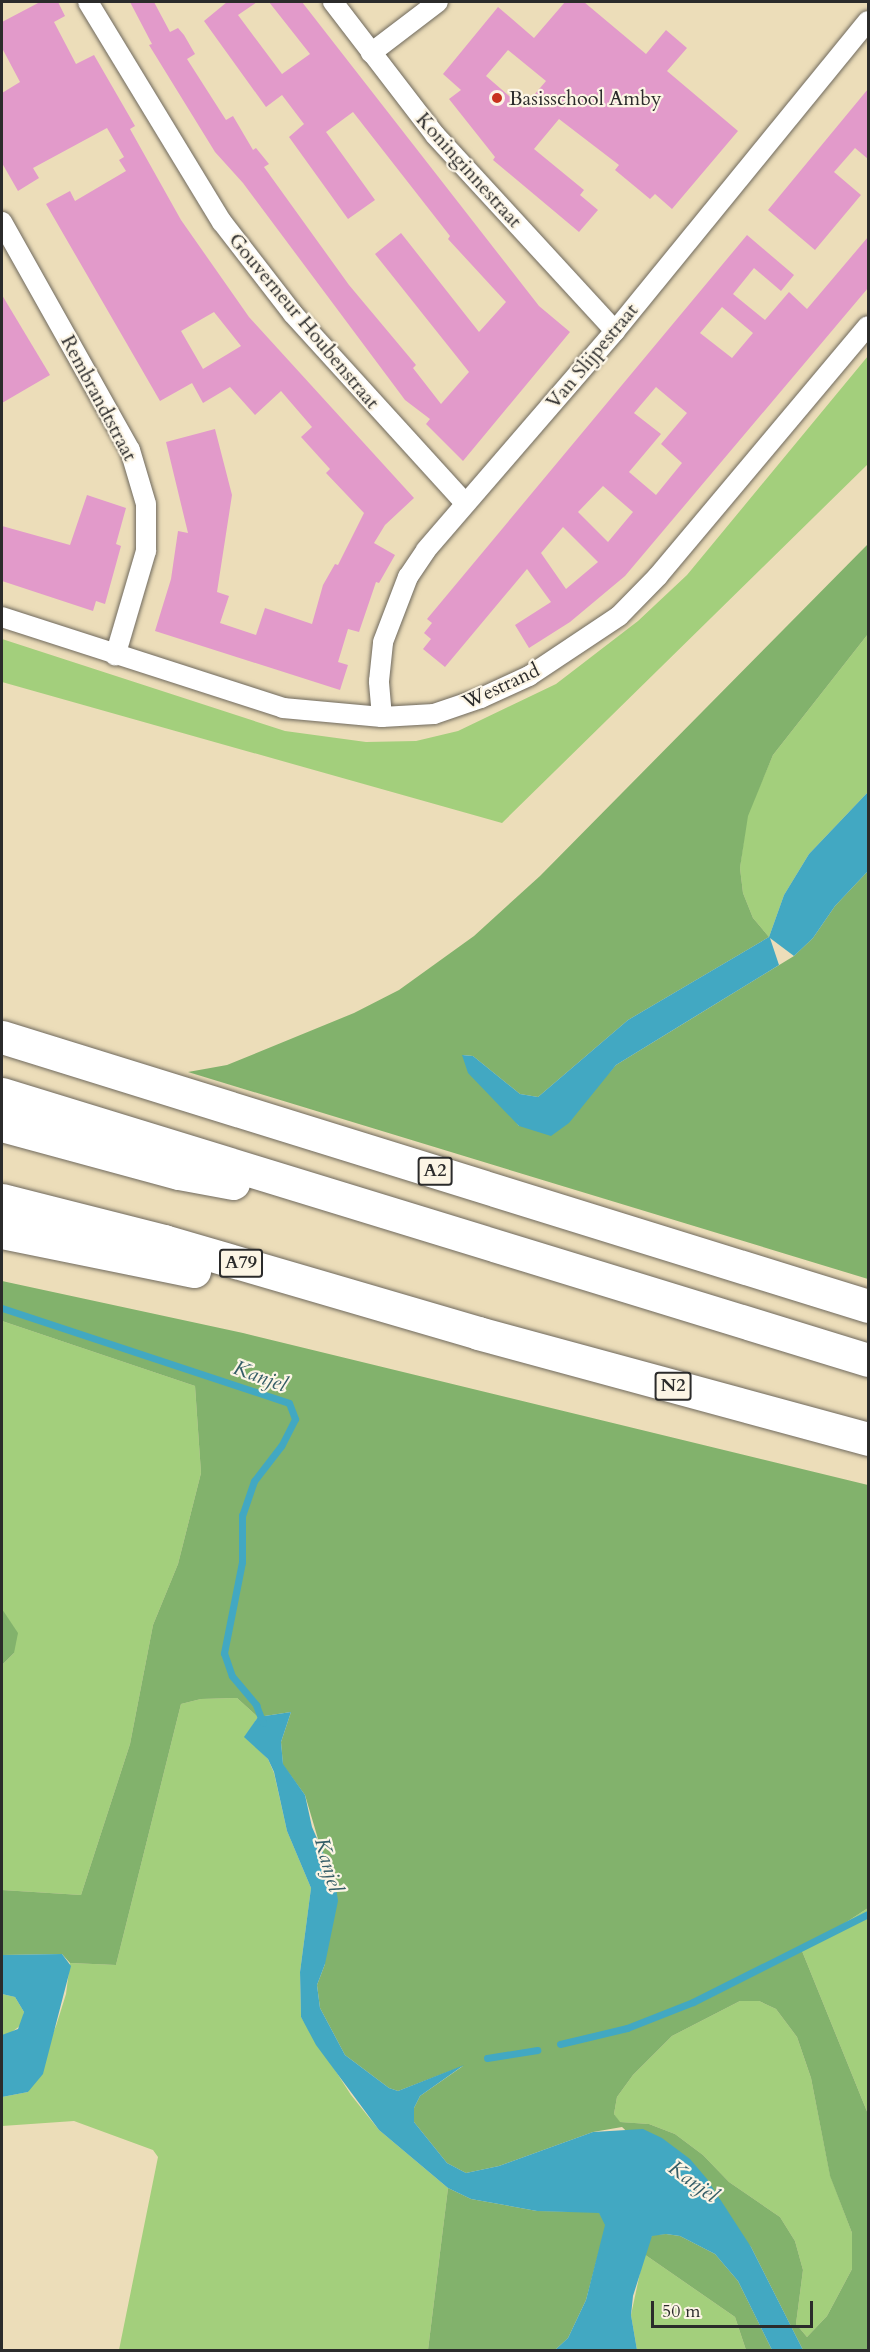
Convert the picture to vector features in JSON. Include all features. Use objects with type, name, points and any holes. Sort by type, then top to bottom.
[{"type":"highway","name":"A2","points":[[2,1037],[868,1306]]},
{"type":"highway","points":[[2,1094],[868,1360]]},
{"type":"highway","points":[[2,1125],[179,1173],[397,1215]]},
{"type":"highway","name":"A79","points":[[2,1200],[198,1251],[478,1333]]},
{"type":"highway","name":"N2","points":[[2,1232],[478,1333],[868,1439]]},
{"type":"street","name":"Gouverneur Houbenstraat","points":[[88,2],[222,222],[293,314],[465,503]]},
{"type":"street","name":"Koninginnestraat","points":[[333,2],[435,135],[615,331]]},
{"type":"street","points":[[371,53],[438,2]]},
{"type":"street","name":"Van Slijpestraat","points":[[382,717],[379,681],[383,642],[393,609],[426,550],[615,331],[868,21]]},
{"type":"street","name":"Rembrandtstraat","points":[[2,222],[130,450],[146,504],[146,550],[115,656]]},
{"type":"street","name":"Westrand","points":[[2,617],[115,656],[283,708],[382,717],[434,714],[482,698],[529,676],[619,616],[658,576],[868,326]]},
{"type":"green space","points":[[868,356],[868,464],[502,823],[2,682],[2,639],[285,731],[366,742],[416,741],[458,731],[556,684],[638,621],[687,575]]},
{"type":"green space","points":[[868,544],[868,634],[773,755],[748,816],[740,868],[743,893],[753,918],[769,937],[628,1020],[538,1097],[520,1094],[473,1056],[463,1055],[519,1126],[599,1084],[616,1065],[794,956],[813,938],[835,906],[868,871],[868,1279],[188,1072],[227,1065],[354,1013],[399,990],[474,936],[540,876]]},
{"type":"green space","points":[[868,634],[868,792],[809,854],[784,895],[769,937],[753,918],[743,893],[740,868],[747,816],[773,755]]},
{"type":"green space","points":[[2,1281],[243,1333],[868,1485],[868,1908],[802,1951],[868,2114],[868,2350],[803,2350],[751,2247],[622,2127],[593,2132],[499,2166],[466,2173],[447,2163],[414,2122],[414,2108],[420,2096],[463,2066],[398,2091],[389,2088],[345,2055],[320,2008],[317,1985],[325,1964],[321,1849],[305,1795],[283,1765],[281,1742],[291,1712],[258,1717],[237,1698],[201,1699],[181,1704],[116,1965],[70,1963],[62,1954],[2,1955],[2,1890],[81,1895],[130,1744],[153,1625],[178,1564],[201,1473],[195,1386],[2,1321]],"holes":[[[740,2001],[759,2001],[776,2009],[797,2037],[811,2078],[830,2176],[852,2233],[852,2269],[827,2316],[807,2337],[796,2324],[803,2270],[795,2241],[780,2217],[729,2182],[703,2155],[675,2134],[649,2124],[620,2122],[614,2114],[617,2097],[633,2075],[672,2036]]]},
{"type":"green space","points":[[2,1321],[195,1386],[201,1473],[178,1564],[153,1625],[130,1744],[81,1895],[2,1890],[2,1665],[14,1653],[2,1609]]},
{"type":"green space","points":[[2,1609],[18,1633],[14,1653],[2,1665]]},
{"type":"green space","points":[[237,1698],[258,1717],[245,1737],[268,1759],[274,1773],[287,1831],[311,1888],[300,1972],[301,2017],[351,2095],[379,2130],[448,2188],[428,2350],[119,2350],[158,2157],[153,2150],[74,2121],[2,2126],[2,2097],[28,2092],[56,2026],[66,1994],[70,1963],[116,1965],[181,1704],[201,1699]]},
{"type":"green space","points":[[868,1908],[868,2114],[802,1951]]},
{"type":"green space","points":[[2,1994],[15,1997],[24,2012],[21,2025],[8,2035],[2,2035]]},
{"type":"green space","points":[[740,2001],[759,2001],[776,2009],[797,2037],[811,2078],[830,2175],[852,2233],[852,2269],[827,2316],[807,2337],[796,2324],[803,2270],[795,2241],[780,2217],[729,2182],[703,2155],[675,2134],[649,2124],[619,2122],[614,2114],[617,2097],[633,2075],[672,2036]]},
{"type":"green space","points":[[448,2188],[471,2199],[537,2211],[599,2212],[606,2225],[586,2300],[568,2338],[555,2350],[428,2350]]},
{"type":"green space","points":[[652,2235],[680,2236],[715,2254],[738,2281],[772,2350],[746,2350],[735,2317],[644,2254]]},
{"type":"green space","points":[[644,2254],[735,2317],[746,2350],[637,2350],[631,2315]]},
{"type":"water","points":[[868,792],[868,871],[835,906],[813,938],[794,956],[770,938],[779,965],[616,1065],[569,1123],[551,1136],[519,1126],[468,1073],[462,1055],[473,1056],[520,1094],[538,1097],[628,1020],[769,937],[784,895],[809,854]]},
{"type":"water","points":[[291,1712],[281,1742],[283,1764],[305,1795],[312,1827],[335,1880],[338,1901],[325,1964],[317,1985],[320,2008],[345,2055],[389,2088],[398,2091],[464,2065],[420,2096],[414,2108],[414,2122],[447,2163],[466,2173],[499,2166],[593,2132],[643,2129],[662,2138],[690,2159],[707,2179],[751,2247],[803,2350],[772,2350],[738,2281],[715,2254],[680,2236],[666,2234],[652,2236],[633,2296],[631,2315],[637,2350],[555,2350],[568,2338],[586,2300],[605,2225],[599,2213],[537,2211],[471,2199],[448,2188],[379,2130],[316,2045],[301,2017],[300,1972],[311,1888],[287,1831],[274,1772],[268,1759],[244,1737],[258,1717]]},
{"type":"water","points":[[62,1954],[71,1966],[43,2074],[28,2092],[2,2097],[2,2035],[18,2029],[24,2012],[15,1997],[2,1994],[2,1955]]},
{"type":"building","points":[[40,2],[58,2],[65,16],[54,22],[76,64],[94,55],[135,126],[130,129],[181,220],[249,317],[414,498],[385,525],[374,543],[395,555],[379,583],[376,582],[359,632],[348,629],[338,662],[348,665],[340,690],[155,631],[171,579],[178,531],[188,533],[166,442],[215,429],[232,495],[217,592],[229,596],[220,623],[256,635],[265,608],[312,624],[323,585],[335,564],[338,565],[364,513],[326,473],[330,469],[301,437],[312,427],[281,391],[255,415],[230,387],[203,403],[192,383],[160,401],[46,204],[70,191],[75,201],[126,171],[119,160],[124,157],[107,128],[33,168],[39,178],[18,191],[2,163],[2,93],[20,82],[2,48],[2,22]],"holes":[[[214,312],[241,346],[203,369],[181,331]]]},
{"type":"building","points":[[130,2],[154,2],[170,32],[178,28],[184,35],[195,54],[187,59],[226,120],[233,116],[253,150],[256,148],[269,164],[264,167],[349,285],[416,365],[413,368],[441,404],[469,372],[375,254],[401,233],[479,332],[506,302],[448,239],[450,236],[353,112],[326,132],[375,200],[348,219],[289,137],[304,124],[282,95],[266,107],[204,21],[227,2],[257,2],[238,15],[282,74],[310,54],[269,2],[302,2],[539,306],[570,332],[463,461],[426,424],[430,419],[405,400],[243,183],[215,152],[149,45],[152,44]]},
{"type":"building","points":[[565,2],[584,2],[646,54],[666,30],[687,48],[667,71],[738,131],[672,209],[655,194],[650,199],[615,170],[619,165],[559,119],[534,149],[584,190],[580,195],[598,210],[579,232],[493,160],[495,157],[449,99],[461,90],[443,74],[498,7],[534,38]],"holes":[[[508,50],[546,81],[523,108],[486,76]]]},
{"type":"building","points":[[868,89],[868,159],[855,148],[834,172],[861,195],[815,250],[768,210]]},
{"type":"building","points":[[747,235],[794,275],[781,291],[754,268],[733,294],[765,320],[789,292],[807,309],[868,237],[868,288],[625,576],[570,622],[529,648],[515,625],[551,602],[527,569],[445,667],[423,649],[431,639],[424,633],[432,623],[427,619]],"holes":[[[722,307],[753,333],[732,358],[700,333]],[[656,387],[687,413],[661,444],[682,463],[656,495],[629,472],[661,434],[634,413]],[[603,486],[633,512],[608,542],[578,512]],[[563,527],[598,562],[566,589],[541,553]]]},
{"type":"building","points":[[2,295],[50,375],[2,403]]},
{"type":"building","points":[[87,495],[126,508],[116,544],[121,546],[105,604],[96,601],[93,611],[2,581],[2,526],[70,545]]},
{"type":"waterway","name":"Kanjel","points":[[2,1308],[289,1403],[295,1419],[281,1446],[254,1481],[242,1515],[242,1562],[224,1653],[232,1676],[256,1705],[263,1723]]},
{"type":"waterway","points":[[560,2044],[627,2028],[693,2002],[868,1914]]},
{"type":"waterway","points":[[487,2058],[537,2050]]},
{"type":"place","name":"Basisschool Amby","points":[[497,98]]}]
